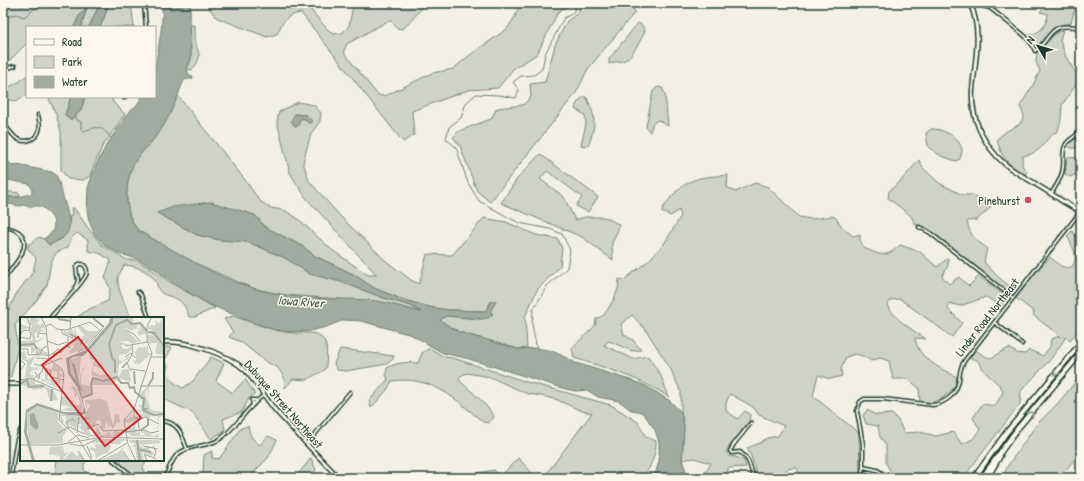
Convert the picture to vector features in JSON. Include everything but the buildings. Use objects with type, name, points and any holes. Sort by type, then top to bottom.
[{"type":"highway","points":[[974,478],[1006,433],[1081,343]]},
{"type":"highway","points":[[982,478],[1018,428],[1081,353]]},
{"type":"highway","points":[[987,478],[1018,428]]},
{"type":"street","points":[[144,3],[146,26]]},
{"type":"street","points":[[1081,28],[1057,28],[1040,48],[1035,51],[1030,41],[1025,36],[990,8],[971,4],[977,24],[978,38],[973,85],[973,102],[975,116],[980,131],[989,147],[1005,164],[1081,212]]},
{"type":"street","points":[[3,69],[16,66]]},
{"type":"street","points":[[3,124],[17,139],[23,141],[30,140],[37,135],[39,130],[38,115]]},
{"type":"street","points":[[1051,194],[1062,173],[1063,152],[1065,146],[1068,141],[1078,135],[1079,130]]},
{"type":"street","name":"Linder Road Northeast","points":[[861,478],[863,467],[862,438],[857,411],[860,402],[864,399],[894,400],[932,405],[944,402],[956,389],[961,365],[1081,212]]},
{"type":"street","points":[[3,226],[20,233],[25,243],[22,253],[3,280]]},
{"type":"street","points":[[919,227],[929,232],[1014,298]]},
{"type":"street","points":[[51,317],[85,277],[87,273],[86,268],[82,264],[79,264],[76,267],[78,281],[75,288]]},
{"type":"street","points":[[138,292],[141,295],[149,317]]},
{"type":"street","points":[[994,322],[1022,344]]},
{"type":"street","name":"Dubuque Street Northeast","points":[[164,342],[174,341],[226,357],[246,371],[272,406],[339,478]]},
{"type":"street","points":[[3,384],[20,384]]},
{"type":"street","points":[[307,444],[350,392]]},
{"type":"street","points":[[164,478],[175,457],[187,449],[219,440],[256,401],[264,395]]},
{"type":"street","points":[[164,421],[174,424],[180,430],[187,449]]},
{"type":"street","points":[[751,423],[730,451],[732,453],[740,452],[746,456],[750,463],[754,478]]},
{"type":"street","points":[[10,478],[13,467],[16,440],[20,431]]},
{"type":"street","points":[[113,461],[135,478]]},
{"type":"street","points":[[863,467],[877,470],[890,478]]},
{"type":"street","points":[[814,478],[820,478]]},
{"type":"green space","points":[[3,3],[16,3],[23,6],[24,3],[100,3],[89,26],[81,26],[87,8],[79,16],[74,26],[26,26],[26,44],[7,63],[3,64],[3,45],[7,42],[3,36]]},
{"type":"green space","points":[[109,3],[131,3],[134,26],[100,26]]},
{"type":"green space","points":[[205,3],[305,3],[328,30],[334,34],[342,33],[349,26],[352,10],[356,3],[426,3],[403,29],[396,28],[391,21],[386,22],[347,44],[344,50],[345,54],[376,93],[381,96],[387,95],[432,73],[453,69],[507,29],[515,17],[520,3],[569,3],[569,5],[558,12],[537,54],[513,69],[498,88],[468,90],[412,111],[414,135],[403,142],[301,13],[288,17],[283,22],[277,34],[267,37],[217,18]]},
{"type":"green space","points":[[581,3],[630,3],[635,12],[588,69],[576,93],[490,202],[477,191],[460,146],[453,137],[459,131],[491,119],[497,108],[523,105],[531,97],[530,84],[545,82],[555,45],[567,21],[578,13]]},
{"type":"green space","points":[[1047,3],[1081,3],[1081,6],[1075,8],[1071,23],[1055,26],[1039,46],[1035,44],[1029,35],[1037,32],[1044,26],[1048,14],[1040,12]]},
{"type":"green space","points":[[638,23],[642,25],[645,31],[634,51],[625,60],[609,64],[609,59]]},
{"type":"green space","points":[[190,25],[194,25],[194,38],[199,54],[196,65],[192,70],[187,69],[191,59]]},
{"type":"green space","points":[[1063,30],[1060,40],[1066,57],[1077,75],[1076,85],[1062,105],[1061,120],[1058,131],[1050,136],[1037,151],[1023,156],[1022,165],[1027,172],[1024,175],[1013,167],[1003,156],[997,139],[1007,131],[1020,124],[1024,116],[1020,106],[1040,71],[1036,62],[1037,53],[1056,33]]},
{"type":"green space","points":[[26,76],[26,96],[16,101],[5,99],[3,90],[19,82]]},
{"type":"green space","points":[[658,87],[662,88],[665,94],[668,126],[658,120],[653,123],[650,132],[646,127],[653,91]]},
{"type":"green space","points":[[178,96],[242,176],[260,201],[270,208],[284,210],[297,218],[332,250],[368,275],[377,275],[306,198],[290,173],[277,122],[279,112],[298,102],[314,105],[321,113],[320,121],[311,134],[303,162],[309,181],[341,217],[386,261],[411,280],[419,284],[427,254],[452,255],[484,218],[506,222],[536,235],[558,239],[562,249],[560,266],[537,290],[525,317],[527,348],[518,349],[459,332],[439,320],[446,316],[481,319],[493,314],[490,312],[496,301],[491,301],[486,311],[449,310],[429,307],[401,299],[374,288],[353,274],[315,256],[302,246],[265,227],[255,215],[158,213],[197,235],[220,240],[248,242],[285,258],[310,274],[341,282],[411,306],[424,313],[369,300],[286,295],[252,288],[195,263],[139,231],[134,224],[127,205],[127,185],[129,175],[137,158],[166,122]],"holes":[[[295,114],[306,115],[312,122],[309,123],[303,118],[299,120]]]},
{"type":"green space","points":[[584,96],[587,98],[590,105],[594,121],[589,144],[585,146],[581,145],[586,124],[585,115],[575,109],[577,103]]},
{"type":"green space","points":[[69,98],[65,115],[81,111],[85,98],[113,98],[112,101],[125,114],[102,147],[89,177],[83,180],[68,179],[61,170],[61,132],[56,114],[49,99]]},
{"type":"green space","points":[[931,129],[940,130],[954,137],[962,149],[960,159],[956,161],[941,156],[928,147],[926,133]]},
{"type":"green space","points":[[1081,136],[1081,148],[1072,148],[1067,146],[1073,140]]},
{"type":"green space","points":[[1081,151],[1081,172],[1070,177],[1065,174],[1067,157],[1078,158]]},
{"type":"green space","points":[[540,154],[598,197],[588,212],[576,206],[582,197],[547,171],[540,179],[564,197],[575,220],[585,217],[605,217],[620,225],[612,243],[613,260],[582,237],[501,203],[517,179]]},
{"type":"green space","points":[[919,160],[923,168],[939,183],[963,195],[973,195],[991,207],[977,220],[967,221],[974,237],[979,243],[987,248],[984,262],[997,276],[1013,289],[1011,294],[926,228],[915,224],[911,216],[888,198],[889,191],[900,182]]},
{"type":"green space","points":[[728,175],[727,187],[735,192],[755,183],[768,187],[799,217],[811,219],[832,216],[835,217],[843,228],[853,236],[860,234],[860,240],[864,248],[879,254],[886,254],[900,245],[920,252],[937,267],[948,258],[948,266],[942,276],[949,284],[959,277],[969,286],[979,276],[1008,298],[1001,306],[986,297],[960,306],[949,303],[948,309],[962,323],[952,337],[900,299],[891,300],[888,304],[890,309],[899,319],[926,339],[915,338],[920,352],[931,362],[957,377],[955,386],[943,398],[931,403],[920,402],[919,388],[908,379],[893,379],[889,361],[880,358],[871,361],[863,356],[855,354],[846,357],[841,369],[842,376],[830,379],[818,375],[813,396],[859,433],[859,478],[824,478],[817,475],[809,478],[802,478],[796,467],[788,469],[781,475],[783,478],[758,478],[747,448],[760,443],[767,438],[778,436],[784,426],[759,415],[753,407],[730,394],[726,403],[726,411],[738,419],[745,411],[750,414],[749,421],[726,451],[729,456],[744,460],[746,467],[728,468],[727,478],[684,478],[688,474],[703,476],[711,463],[694,458],[682,460],[684,426],[681,412],[681,392],[670,368],[646,330],[632,315],[621,324],[624,335],[633,340],[641,350],[632,351],[609,341],[604,345],[633,359],[648,356],[661,376],[669,397],[635,379],[574,358],[572,348],[595,326],[596,319],[604,315],[614,299],[618,289],[619,279],[624,280],[648,261],[664,244],[681,216],[679,210],[671,216],[661,212],[672,196],[682,187],[694,180]]},
{"type":"green space","points":[[3,191],[19,193],[20,197],[3,197]]},
{"type":"green space","points":[[71,208],[74,208],[103,246],[127,260],[137,260],[176,286],[215,308],[195,317],[189,317],[181,302],[161,292],[155,280],[149,274],[133,266],[124,265],[118,277],[118,282],[120,292],[130,317],[77,317],[87,310],[108,301],[110,288],[105,278],[111,260],[99,253],[88,251],[88,240],[77,233],[72,237],[68,247],[56,253],[51,262],[47,285],[36,301],[22,317],[20,317],[20,319],[15,325],[18,347],[11,377],[3,376],[3,312],[9,309],[16,294],[33,272],[36,258],[28,249],[28,245],[39,237],[44,239],[49,245],[62,239],[70,224],[69,218],[72,214]]},
{"type":"green space","points":[[1072,231],[1081,243],[1081,327],[1070,340],[1066,337],[1050,360],[1021,391],[1020,404],[963,478],[894,478],[886,463],[886,445],[880,437],[878,426],[866,424],[863,415],[867,410],[876,415],[892,414],[898,420],[904,433],[920,432],[936,436],[953,432],[962,444],[973,439],[980,429],[973,418],[982,404],[995,406],[1003,392],[1000,386],[985,372],[977,360],[969,358],[976,350],[990,358],[1009,348],[1017,353],[1025,354],[1029,350],[1043,356],[1050,347],[1051,339],[1060,336],[1033,315],[1034,312],[1016,298],[1045,261],[1046,262],[1050,257],[1063,267],[1066,268],[1073,266],[1075,254],[1067,236]]},
{"type":"green space","points":[[233,316],[278,330],[293,333],[316,334],[322,338],[326,344],[326,368],[308,380],[293,379],[285,388],[284,377],[277,367],[266,362],[241,342],[229,337],[233,332],[224,319]]},
{"type":"green space","points":[[164,347],[172,347],[165,360],[168,365],[169,376],[173,382],[179,386],[183,388],[193,381],[211,357],[224,363],[216,381],[233,393],[245,379],[255,394],[249,398],[242,412],[223,419],[225,430],[211,439],[192,412],[164,399]]},
{"type":"green space","points":[[430,348],[444,357],[453,358],[527,382],[611,405],[638,422],[646,437],[656,441],[654,456],[648,470],[642,478],[543,478],[592,413],[582,411],[555,399],[525,393],[490,377],[467,373],[462,375],[459,379],[491,412],[494,417],[489,423],[483,422],[453,397],[431,385],[406,380],[392,381],[387,390],[371,408],[369,401],[388,379],[386,375],[387,368],[402,363],[418,363],[422,353]]},
{"type":"green space","points":[[340,349],[394,356],[393,359],[387,364],[346,371],[337,370],[334,364]]},
{"type":"green space","points":[[1081,375],[1081,452],[1059,478],[1003,478],[1007,467],[1036,425],[1059,402]]},
{"type":"green space","points":[[248,426],[252,437],[260,445],[268,436],[277,440],[268,458],[256,470],[251,478],[201,478],[203,473],[204,455],[212,451],[212,458],[219,459],[241,428]]},
{"type":"green space","points":[[311,458],[316,470],[307,478],[295,478]]},
{"type":"green space","points":[[518,458],[537,478],[445,478],[451,473],[461,476],[494,470],[500,477]]},
{"type":"green space","points":[[56,461],[86,461],[84,470],[95,478],[59,478],[55,468]]},
{"type":"green space","points":[[115,461],[146,461],[143,468],[146,473],[159,477],[137,478]]},
{"type":"green space","points":[[1081,465],[1081,478],[1070,478]]},
{"type":"water","points":[[100,3],[109,3],[100,26],[89,26]]},
{"type":"water","name":"Iowa River","points":[[162,3],[190,3],[191,59],[187,69],[190,76],[192,75],[193,78],[184,80],[174,106],[167,119],[155,138],[137,159],[129,176],[127,186],[127,206],[134,224],[139,231],[223,277],[253,288],[295,297],[368,300],[388,303],[421,312],[411,306],[341,282],[310,274],[285,258],[248,242],[220,240],[197,235],[157,213],[173,207],[211,202],[255,215],[265,227],[302,246],[315,256],[353,274],[374,288],[401,299],[429,307],[449,310],[486,311],[491,301],[496,301],[490,312],[493,314],[488,318],[481,319],[446,316],[440,320],[459,332],[518,349],[537,348],[553,351],[576,363],[646,386],[670,401],[681,412],[684,426],[682,460],[686,471],[681,478],[650,478],[656,472],[659,461],[659,442],[655,430],[644,414],[631,410],[619,401],[598,397],[587,390],[576,391],[566,389],[466,358],[443,353],[412,335],[361,321],[344,320],[310,331],[291,332],[275,330],[208,304],[138,259],[120,254],[106,246],[95,235],[89,221],[87,210],[88,188],[95,167],[106,146],[127,114],[136,106],[141,98],[156,98],[156,63]]},
{"type":"water","points":[[87,7],[81,26],[74,26],[79,16]]},
{"type":"water","points":[[69,98],[85,98],[82,107],[78,113],[70,120],[65,115]]},
{"type":"water","points":[[295,114],[306,115],[313,122],[309,123],[303,118],[299,120],[299,125],[296,127],[291,121]]},
{"type":"water","points":[[3,157],[13,166],[17,165],[52,172],[56,175],[69,218],[69,229],[65,236],[49,245],[44,239],[53,231],[54,223],[44,208],[38,206],[20,206],[3,203],[3,197],[20,197],[32,193],[32,188],[29,184],[3,179]]},
{"type":"waterway","points":[[3,18],[16,14],[24,17],[42,3]]},
{"type":"waterway","points":[[537,349],[532,325],[533,310],[547,286],[567,268],[570,250],[562,234],[550,229],[519,223],[479,201],[468,183],[456,147],[446,139],[449,127],[461,118],[466,103],[476,94],[516,98],[519,90],[513,82],[521,76],[534,75],[542,69],[545,54],[564,18],[573,13],[577,3]]},
{"type":"waterway","points":[[76,117],[77,120],[81,122],[81,129],[83,131],[98,128],[104,130],[111,138]]},
{"type":"place","name":"Pinehurst","points":[[1028,200]]}]
